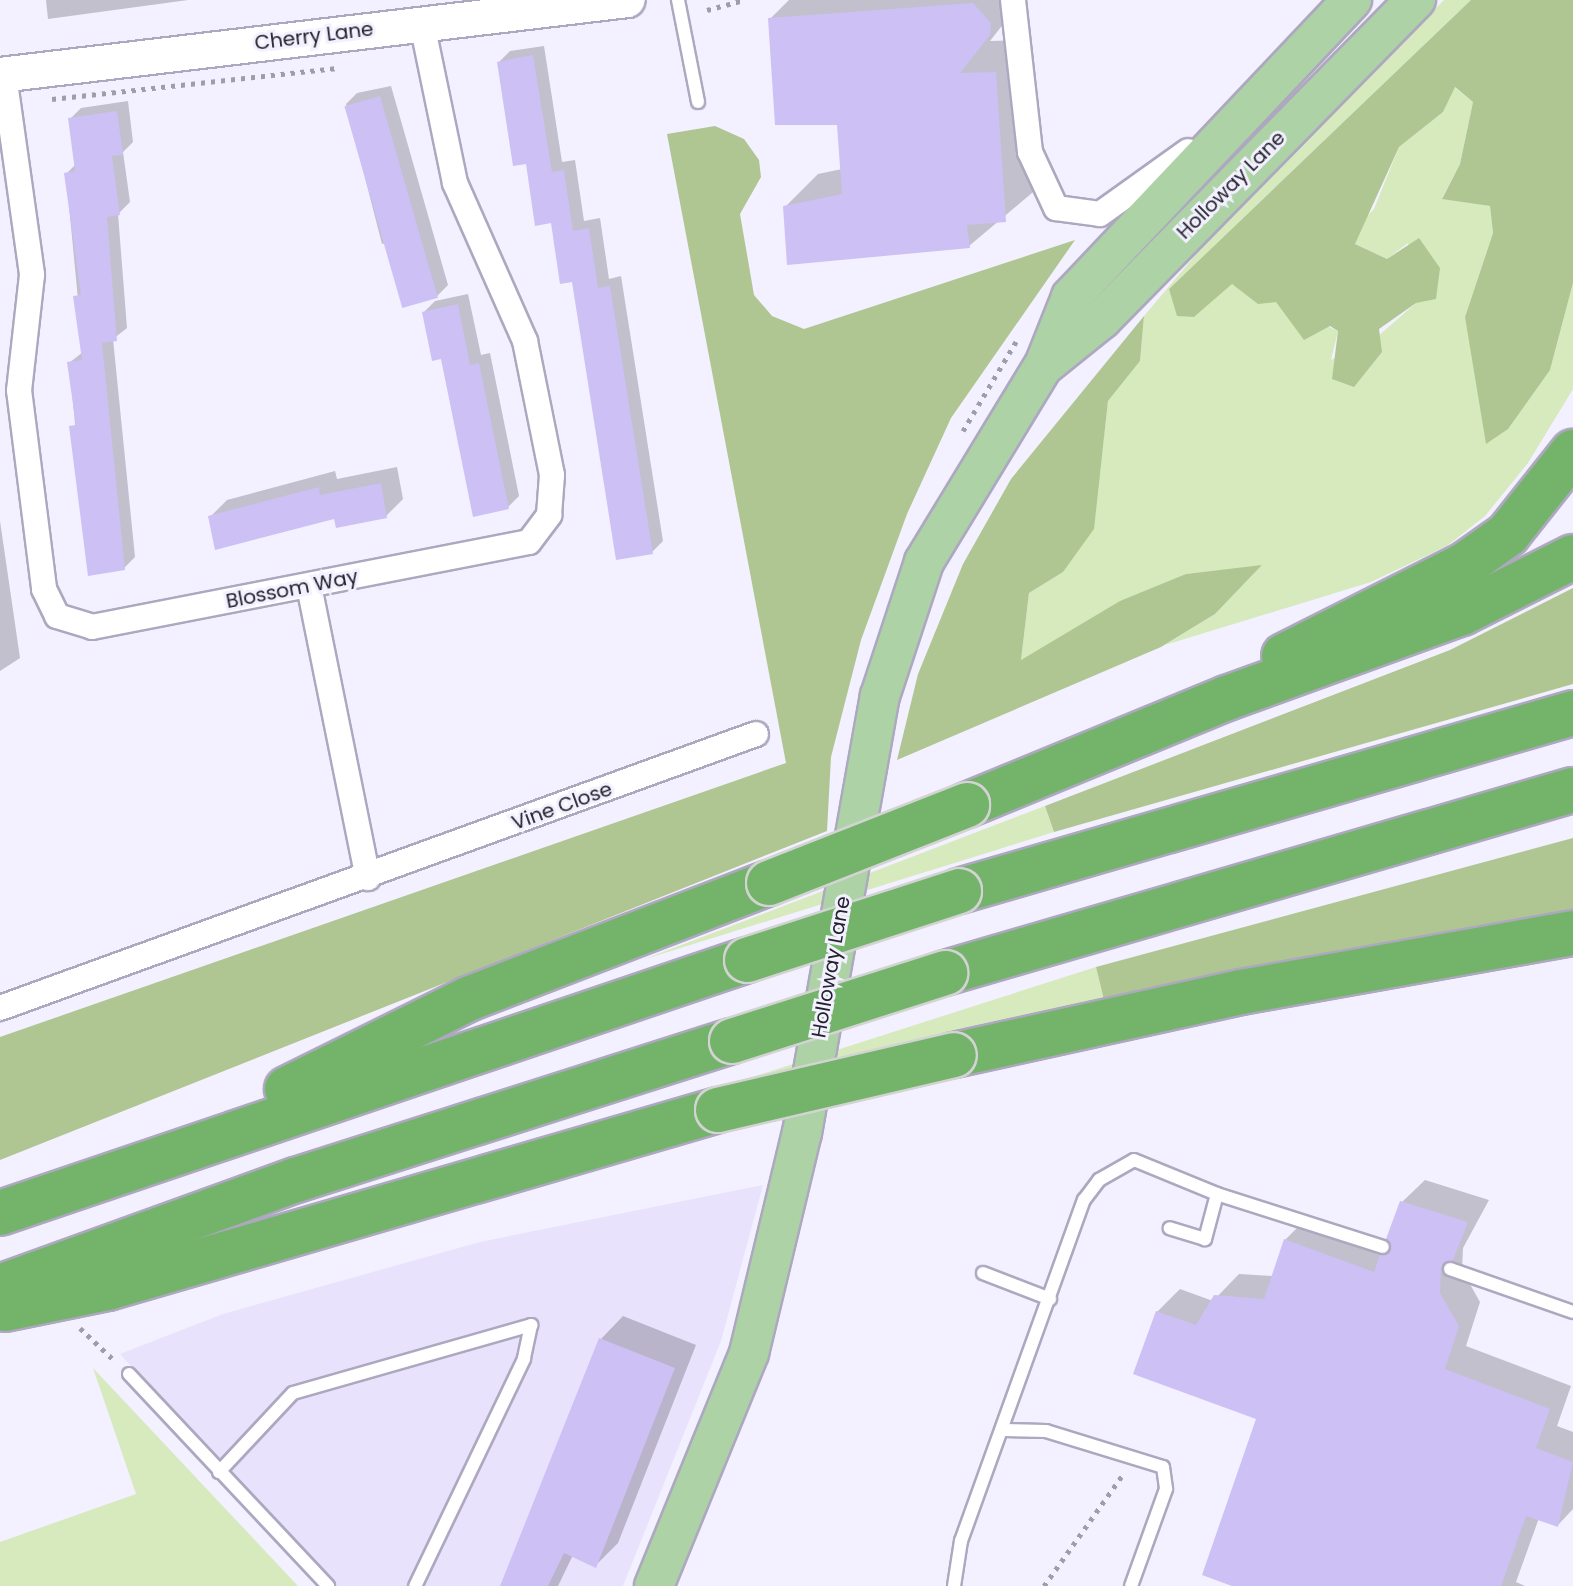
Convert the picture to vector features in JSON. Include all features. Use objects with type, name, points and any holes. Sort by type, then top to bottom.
[{"type":"highway","points":[[1227,698],[1300,645],[1466,564],[1508,534],[1573,452]]},
{"type":"highway","points":[[160,1154],[468,999],[967,805],[1227,698],[1462,613],[1573,557]]},
{"type":"highway","points":[[0,1213],[160,1154],[959,891],[1565,716]]},
{"type":"highway","points":[[0,1287],[296,1180],[945,973],[1573,790]]},
{"type":"highway","points":[[0,1310],[108,1288],[718,1110],[1256,989],[1573,933]]},
{"type":"main road","name":"Holloway Lane","points":[[654,1586],[749,1353],[784,1218],[893,644],[942,526],[1044,365],[1071,297],[1352,0]]},
{"type":"main road","name":"Holloway Lane","points":[[1044,365],[1102,319],[1416,0]]},
{"type":"street","name":"Cherry Lane","points":[[2,75],[628,0]]},
{"type":"street","points":[[1013,0],[1030,152],[1056,208],[1071,215],[1100,214],[1134,195],[1271,84]]},
{"type":"street","name":"Blossom Way","points":[[2,75],[32,275],[21,427],[48,605],[57,616],[92,627],[529,542],[554,499],[525,341],[455,183],[422,23]]},
{"type":"street","points":[[309,586],[368,878]]},
{"type":"street","name":"Vine Close","points":[[0,1008],[368,878],[756,734]]},
{"type":"lane","points":[[678,0],[698,102]]},
{"type":"lane","points":[[954,1586],[961,1541],[1004,1430],[1084,1200],[1099,1180],[1134,1160],[1217,1194],[1383,1247]]},
{"type":"lane","points":[[1170,1228],[1205,1239],[1217,1194]]},
{"type":"lane","points":[[1450,1269],[1573,1312]]},
{"type":"lane","points":[[983,1273],[1050,1299]]},
{"type":"lane","points":[[219,1472],[293,1393],[531,1325],[529,1348],[415,1586]]},
{"type":"lane","points":[[129,1374],[328,1586]]},
{"type":"lane","points":[[1004,1430],[1046,1431],[1163,1467],[1166,1489],[1131,1586]]},
{"type":"path","points":[[707,10],[744,0]]},
{"type":"path","points":[[43,99],[348,67]]},
{"type":"path","points":[[80,1328],[129,1374]]},
{"type":"path","points":[[1044,1586],[1125,1472]]},
{"type":"shaded area","points":[[763,1185],[721,1341],[623,1586],[334,1586],[120,1354],[223,1314],[480,1242]]},
{"type":"green space","points":[[1444,0],[1482,0],[1470,1],[1169,289],[1194,317],[1231,284],[1276,302],[1338,331],[1331,360],[1376,338],[1416,303],[1408,243],[1387,259],[1355,244],[1361,222],[1374,209],[1399,147],[1443,112],[1454,87],[1473,102],[1460,164],[1442,198],[1490,206],[1493,233],[1465,317],[1550,370],[1573,283],[1573,389],[1528,463],[1485,516],[1447,546],[1371,582],[1165,645],[1215,614],[1261,566],[1186,574],[1021,660],[1029,593],[1063,572],[1100,472],[1108,401],[1140,361],[1144,316],[1242,200]]},
{"type":"green space","points":[[1471,0],[1573,0],[1573,283],[1550,370],[1508,429],[1486,444],[1465,317],[1493,233],[1490,206],[1442,199],[1460,164],[1473,102],[1455,87],[1443,112],[1399,147],[1355,244],[1387,259],[1419,238],[1440,268],[1436,299],[1416,303],[1379,329],[1382,352],[1354,387],[1332,379],[1338,331],[1330,326],[1304,340],[1276,302],[1258,304],[1232,284],[1194,317],[1177,316],[1169,289]]},
{"type":"green space","points":[[715,126],[744,139],[759,160],[761,177],[740,214],[754,295],[772,316],[804,329],[1075,240],[951,418],[907,514],[861,640],[831,757],[827,831],[0,1160],[0,1037],[786,763],[667,134]]},
{"type":"green space","points":[[1144,316],[1140,361],[1108,401],[1094,529],[1063,572],[1029,593],[1021,660],[1120,601],[1186,574],[1262,565],[1215,614],[1161,647],[897,760],[918,674],[963,564],[1011,479]]},
{"type":"green space","points":[[1573,588],[1573,684],[1054,832],[1045,806],[1450,650]]},
{"type":"green space","points":[[1045,806],[1054,832],[642,960]]},
{"type":"green space","points":[[1573,838],[1573,909],[1104,1000],[1096,967]]},
{"type":"green space","points":[[1096,967],[1104,1000],[715,1089]]},
{"type":"green space","points":[[93,1368],[298,1586],[0,1586],[0,1542],[136,1494]]},
{"type":"building","points":[[973,3],[991,23],[990,35],[960,73],[996,72],[1006,222],[967,225],[970,248],[787,265],[783,206],[842,194],[837,125],[775,125],[768,18]]},
{"type":"building","points":[[533,55],[552,172],[564,170],[573,231],[589,228],[598,288],[610,286],[653,554],[616,560],[572,282],[560,284],[551,223],[535,226],[526,164],[513,166],[497,62]]},
{"type":"building","points":[[380,96],[438,298],[402,308],[344,106]]},
{"type":"building","points":[[117,111],[123,155],[112,156],[120,215],[107,217],[117,341],[102,343],[125,570],[88,576],[69,426],[76,425],[67,362],[82,360],[73,296],[81,295],[64,173],[75,171],[68,118]]},
{"type":"building","points":[[458,304],[470,365],[479,363],[509,509],[473,517],[441,359],[432,361],[422,312]]},
{"type":"building","points":[[381,483],[387,518],[336,528],[334,519],[215,550],[208,516],[319,487],[320,495]]},
{"type":"building","points":[[1400,1201],[1468,1222],[1453,1260],[1441,1267],[1440,1293],[1459,1326],[1445,1369],[1550,1409],[1536,1448],[1573,1462],[1558,1527],[1526,1516],[1501,1586],[1232,1586],[1202,1575],[1256,1419],[1133,1374],[1156,1311],[1196,1325],[1214,1295],[1264,1299],[1284,1239],[1374,1272],[1380,1255],[1391,1250],[1386,1239]]},
{"type":"building","points":[[599,1338],[675,1368],[596,1568],[564,1553],[548,1586],[500,1586]]}]
